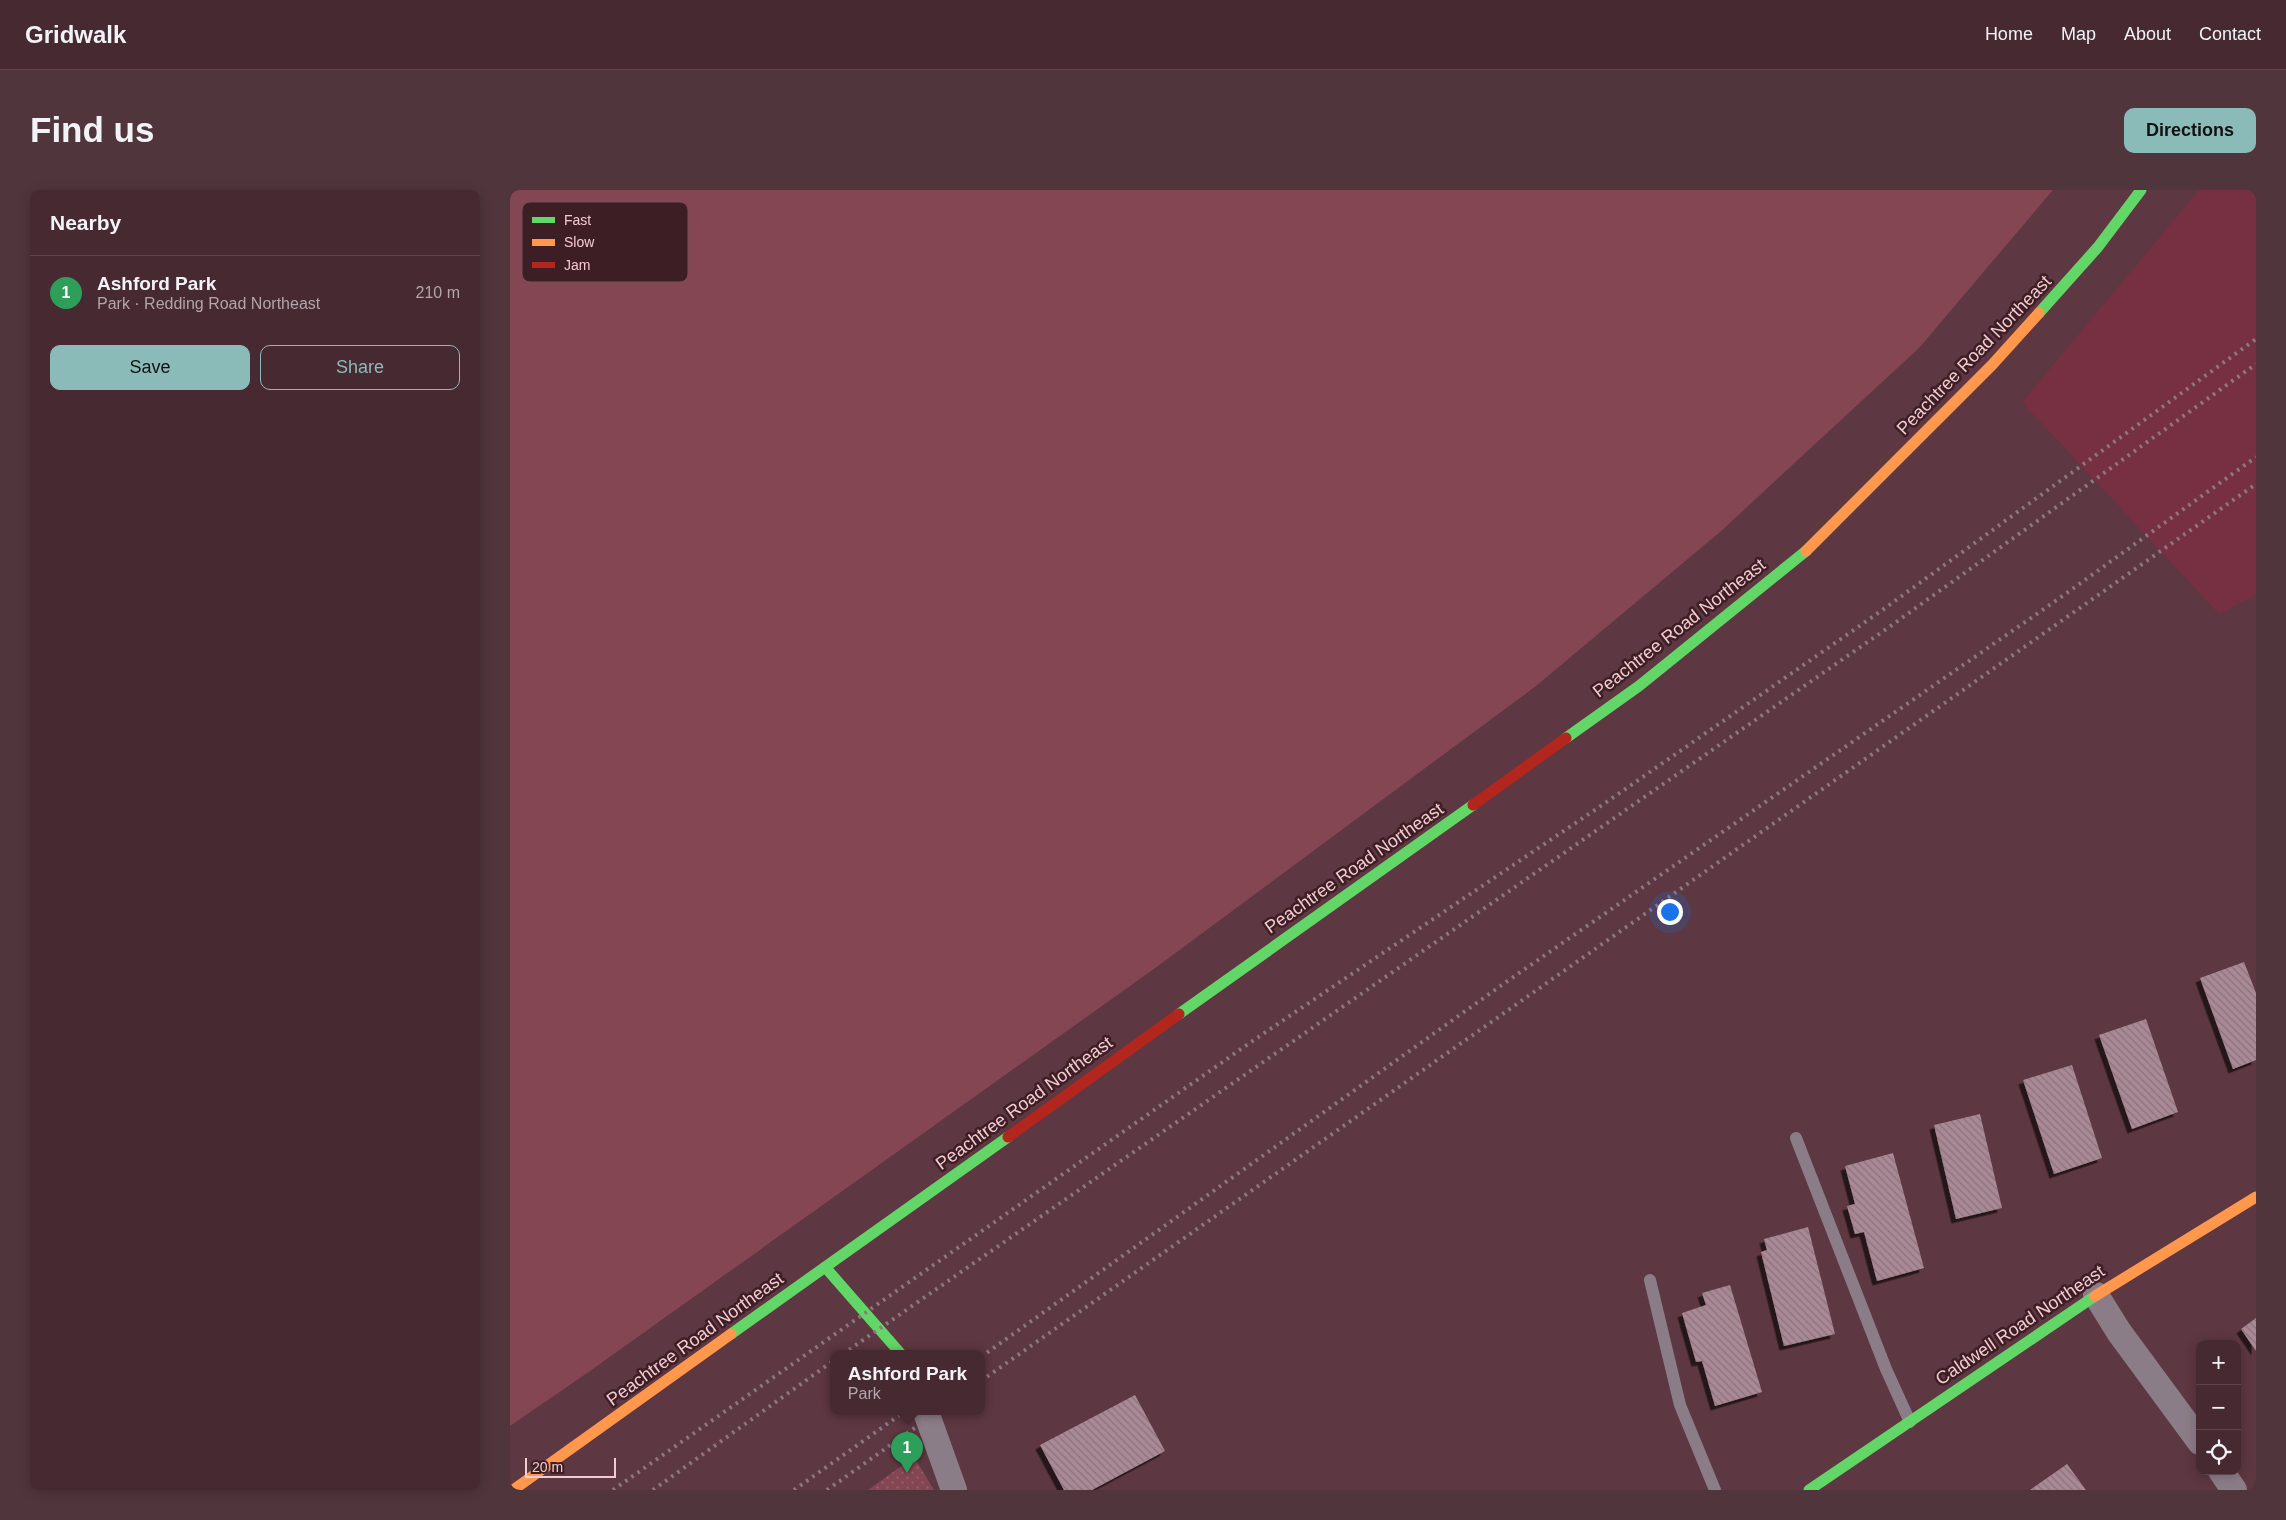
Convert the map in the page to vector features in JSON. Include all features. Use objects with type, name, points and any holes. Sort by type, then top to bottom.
[{"type":"main road","name":"Peachtree Road Northeast","points":[[513,1490],[1639,686],[1822,536],[1992,365],[2098,247],[2142,190]]},
{"type":"main road","name":"Caldwell Road Northeast","points":[[1809,1490],[2096,1295],[2256,1197]]},
{"type":"main road","points":[[825,1267],[898,1350]]},
{"type":"street","points":[[2096,1295],[2119,1332],[2196,1437]]},
{"type":"street","points":[[927,1415],[954,1490]]},
{"type":"street","points":[[2223,1475],[2234,1490]]},
{"type":"lane","points":[[1796,1138],[1886,1369],[1910,1422]]},
{"type":"lane","points":[[1650,1280],[1680,1405],[1715,1490]]},
{"type":"shaded area","points":[[510,190],[2053,190],[1919,348],[1720,532],[1536,686],[1158,966],[510,1426]]},
{"type":"shaded area","points":[[2199,190],[2256,190],[2256,595],[2219,614],[2022,402]]},
{"type":"shaded area","points":[[914,1457],[934,1490],[868,1490]]},
{"type":"building","points":[[2244,962],[2256,993],[2256,1060],[2233,1069],[2200,978]]},
{"type":"building","points":[[2146,1019],[2178,1112],[2132,1129],[2099,1035]]},
{"type":"building","points":[[2072,1065],[2102,1158],[2054,1174],[2023,1080]]},
{"type":"building","points":[[1980,1114],[2002,1208],[1956,1219],[1934,1125]]},
{"type":"building","points":[[1893,1153],[1924,1268],[1877,1281],[1864,1232],[1855,1234],[1847,1206],[1855,1204],[1845,1166]]},
{"type":"building","points":[[1808,1227],[1835,1334],[1784,1346],[1761,1252],[1767,1250],[1764,1239]]},
{"type":"building","points":[[1730,1285],[1762,1392],[1715,1406],[1702,1361],[1696,1362],[1682,1313],[1706,1305],[1702,1293]]},
{"type":"building","points":[[2256,1318],[2256,1351],[2241,1329]]},
{"type":"building","points":[[1135,1395],[1165,1451],[1092,1490],[1064,1490],[1040,1445]]},
{"type":"building","points":[[2067,1464],[2086,1490],[2030,1490]]},
{"type":"railway","points":[[613,1490],[1251,1042],[1614,797],[1881,611],[2256,339]]},
{"type":"railway","points":[[849,1350],[1892,625],[2256,364]]},
{"type":"railway","points":[[985,1354],[1499,987],[2064,595],[2256,457]]},
{"type":"railway","points":[[985,1378],[2256,484]]},
{"type":"railway","points":[[653,1490],[830,1363]]},
{"type":"railway","points":[[794,1490],[900,1415]]},
{"type":"railway","points":[[827,1490],[933,1415]]},
{"type":"traffic: fast","points":[[2039,313],[2098,247],[2141,190]]},
{"type":"traffic: fast","points":[[1566,738],[1639,686],[1806,551]]},
{"type":"traffic: fast","points":[[1179,1014],[1473,805]]},
{"type":"traffic: fast","points":[[731,1334],[1008,1137]]},
{"type":"traffic: fast","points":[[825,1267],[898,1350]]},
{"type":"traffic: fast","points":[[1809,1490],[2095,1296]]},
{"type":"traffic: slow","points":[[1806,551],[1992,365],[2039,313]]},
{"type":"traffic: slow","points":[[2095,1296],[2256,1197]]},
{"type":"traffic: slow","points":[[513,1490],[731,1334]]},
{"type":"traffic: jam","points":[[1473,805],[1566,738]]},
{"type":"traffic: jam","points":[[1008,1137],[1179,1014]]},
{"type":"place","name":"Ashford Park","points":[[907,1473]]}]
